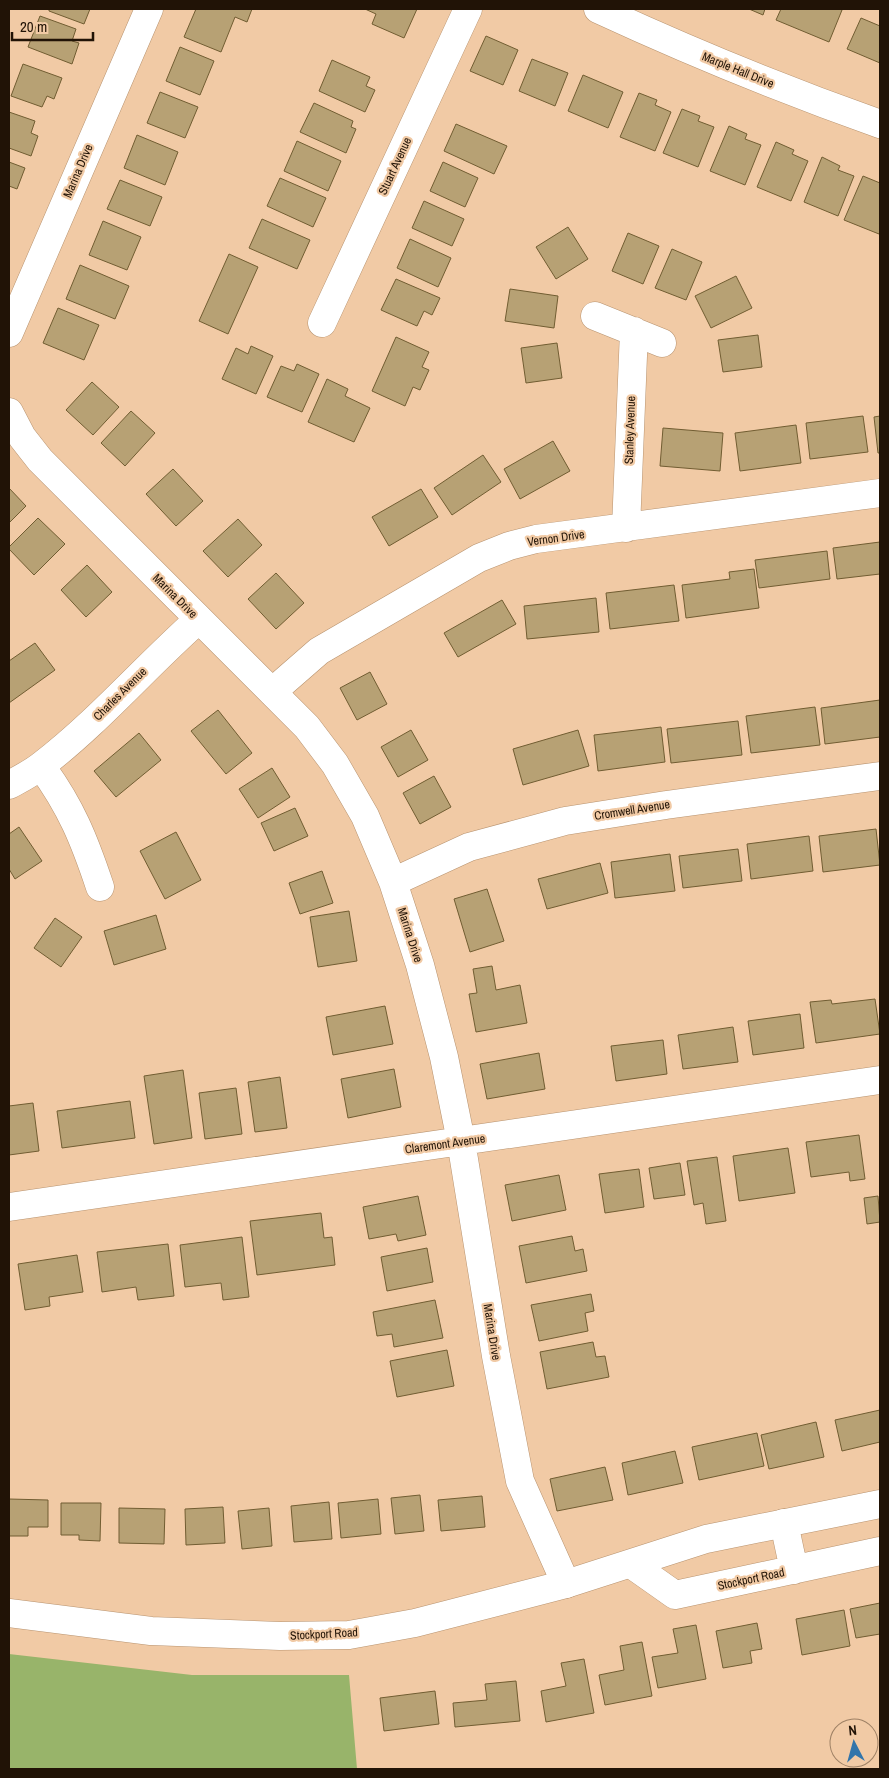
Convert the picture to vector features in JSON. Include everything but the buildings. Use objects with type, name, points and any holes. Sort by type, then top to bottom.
[{"type":"street","name":"Marina Drive","points":[[9,333],[148,9]]},
{"type":"street","name":"Stuart Avenue","points":[[322,323],[468,9]]},
{"type":"street","name":"Marple Hall Drive","points":[[598,9],[680,47],[795,94],[880,124]]},
{"type":"street","points":[[595,316],[662,343]]},
{"type":"street","name":"Stanley Avenue","points":[[626,528],[634,331]]},
{"type":"street","name":"Marina Drive","points":[[9,412],[22,437],[40,460],[306,727],[335,764],[365,816],[393,882],[420,965],[444,1057],[461,1142],[496,1356],[520,1481],[566,1584]]},
{"type":"street","name":"Vernon Drive","points":[[272,692],[319,651],[479,558],[509,546],[536,539],[880,494]]},
{"type":"street","name":"Charles Avenue","points":[[9,785],[41,766],[100,715],[164,650],[199,619]]},
{"type":"street","points":[[41,766],[76,822],[100,887]]},
{"type":"street","name":"Cromwell Avenue","points":[[393,882],[469,847],[565,821],[666,805],[880,776]]},
{"type":"street","name":"Claremont Avenue","points":[[9,1207],[880,1080]]},
{"type":"street","name":"Stockport Road","points":[[9,1613],[151,1631],[280,1636],[349,1635],[415,1623],[566,1584],[706,1539],[880,1504]]},
{"type":"street","points":[[784,1523],[794,1570]]},
{"type":"street","name":"Stockport Road","points":[[631,1564],[675,1595],[880,1551]]},
{"type":"green space","points":[[9,1654],[192,1675],[349,1675],[357,1769],[9,1769]]}]
